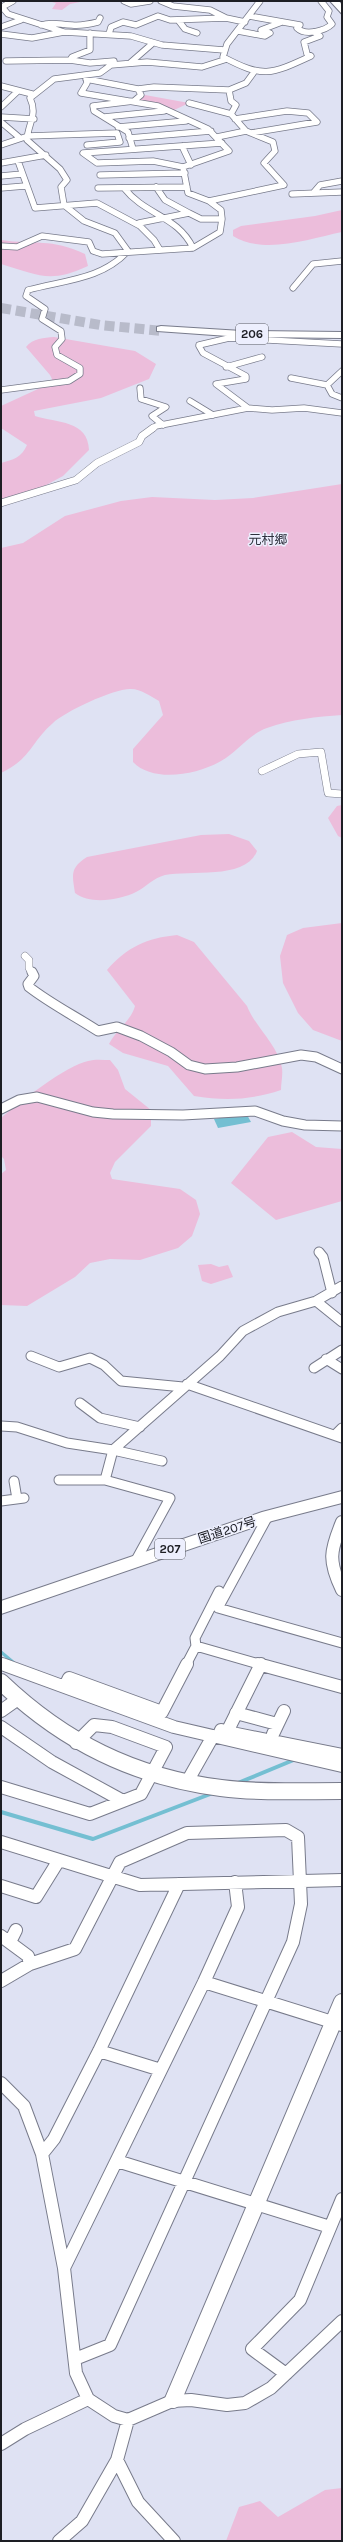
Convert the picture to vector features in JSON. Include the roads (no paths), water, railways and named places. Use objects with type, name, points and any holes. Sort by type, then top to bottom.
[{"type":"highway","points":[[334,1],[342,11]]},
{"type":"highway","name":"206","points":[[162,330],[245,336],[342,337]]},
{"type":"highway","name":"国道207号","points":[[1,1608],[268,1516],[342,1497]]},
{"type":"street","points":[[13,1],[2,7],[3,10],[21,20],[64,32],[131,36],[153,43],[224,50]]},
{"type":"street","points":[[124,1],[131,4],[150,1]]},
{"type":"street","points":[[161,1],[182,7],[210,10],[226,18]]},
{"type":"street","points":[[260,1],[224,50],[223,57],[254,72],[268,72],[289,66],[312,56],[307,54],[304,42],[320,36],[314,32]]},
{"type":"street","points":[[249,16],[300,25],[297,28],[298,30],[304,32],[314,32],[330,27],[332,24],[327,17],[328,11],[321,1]]},
{"type":"street","points":[[108,34],[111,27],[123,22],[136,25],[158,16],[178,20],[226,18],[245,22]]},
{"type":"street","points":[[41,25],[52,21],[67,26],[84,25],[98,22],[100,18]]},
{"type":"street","points":[[1,27],[21,20]]},
{"type":"street","points":[[178,20],[185,29],[197,33]]},
{"type":"street","points":[[238,31],[265,36],[270,33],[261,30],[282,22]]},
{"type":"street","points":[[1,34],[19,39],[38,39],[64,32]]},
{"type":"street","points":[[70,60],[72,57],[90,50],[90,33]]},
{"type":"street","points":[[130,63],[153,43]]},
{"type":"street","points":[[86,78],[100,73],[111,65],[123,63],[168,63],[196,68],[227,59]]},
{"type":"street","points":[[6,61],[70,60],[90,63],[112,61],[123,63]]},
{"type":"street","points":[[128,251],[124,240],[115,231],[84,221],[64,205],[61,187],[67,180],[60,169],[46,155],[27,140],[28,126],[34,119],[35,108],[30,98],[32,94],[54,79],[86,78],[138,89],[154,87],[229,90],[246,83],[254,72]]},
{"type":"street","points":[[86,78],[81,93],[158,106],[164,111],[188,120],[210,131],[229,151],[191,164],[184,170],[100,175]]},
{"type":"street","points":[[178,83],[206,83],[206,89]]},
{"type":"street","points":[[1,86],[32,94]]},
{"type":"street","points":[[133,149],[128,132],[94,111],[93,106],[134,101],[141,95],[138,89]]},
{"type":"street","points":[[1,107],[18,90]]},
{"type":"street","points":[[229,90],[231,101],[236,105],[231,114]]},
{"type":"street","points":[[189,103],[231,114],[248,132],[273,142],[275,151],[264,163],[284,185],[295,193],[342,192]]},
{"type":"street","points":[[104,117],[164,111]]},
{"type":"street","points":[[217,137],[270,127],[297,129],[317,122],[308,113],[287,111],[235,119]]},
{"type":"street","points":[[1,117],[34,119]]},
{"type":"street","points":[[118,127],[188,120]]},
{"type":"street","points":[[1,122],[20,138]]},
{"type":"street","points":[[129,138],[210,131]]},
{"type":"street","points":[[1,145],[28,136],[117,133],[120,142],[87,146]]},
{"type":"street","points":[[184,170],[153,161],[97,163],[83,153],[222,143]]},
{"type":"street","points":[[182,146],[191,164]]},
{"type":"street","points":[[1,163],[18,162],[46,155]]},
{"type":"street","points":[[18,162],[25,186],[35,208],[97,203],[112,213],[139,223],[154,237],[160,250]]},
{"type":"street","points":[[97,163],[100,175],[97,203]]},
{"type":"street","points":[[1,246],[17,247],[42,236],[54,236],[89,242],[93,251],[102,254],[128,251],[193,248],[207,242],[220,232],[222,219],[221,210],[209,201],[188,193],[184,170]]},
{"type":"street","points":[[1,176],[22,174]]},
{"type":"street","points":[[314,192],[320,185],[342,181]]},
{"type":"street","points":[[209,201],[284,185]]},
{"type":"street","points":[[1,188],[25,186]]},
{"type":"street","points":[[156,187],[158,194],[175,207],[201,219],[222,219]]},
{"type":"street","points":[[98,188],[187,187]]},
{"type":"street","points":[[124,188],[130,198],[140,207],[166,218],[183,229],[190,237],[193,248]]},
{"type":"street","points":[[139,223],[189,213]]},
{"type":"street","points":[[1,390],[69,381],[80,374],[80,368],[57,355],[55,347],[62,339],[61,331],[42,319],[45,309],[26,296],[28,290],[68,283],[106,270],[120,262],[128,251]]},
{"type":"street","points":[[293,288],[313,264],[342,261]]},
{"type":"street","points":[[248,408],[216,384],[246,379],[246,376],[226,367],[203,353],[199,345],[229,338],[342,344]]},
{"type":"street","points":[[226,367],[262,357]]},
{"type":"street","points":[[327,385],[342,371]]},
{"type":"street","points":[[1,503],[76,480],[98,463],[139,442],[142,436],[156,426],[214,416],[248,408],[272,410],[304,408],[339,413],[339,398],[327,385],[291,378]]},
{"type":"street","points":[[140,388],[141,399],[145,402],[166,406],[152,416],[163,425]]},
{"type":"street","points":[[190,401],[214,416]]},
{"type":"street","points":[[262,771],[298,754],[312,750],[321,752],[328,793],[334,796],[342,794]]},
{"type":"street","points":[[25,956],[28,960],[28,968],[34,976],[28,984],[29,987],[52,1005],[64,1009],[98,1031],[117,1028],[141,1036],[171,1052],[189,1065],[205,1069],[237,1067],[301,1055],[316,1057],[342,1070]]},
{"type":"street","points":[[1,1109],[19,1100],[37,1097],[93,1112],[113,1114],[183,1115],[255,1111],[283,1121],[305,1125],[342,1126]]},
{"type":"street","points":[[319,1252],[323,1258],[332,1293]]},
{"type":"street","points":[[105,1480],[113,1450],[185,1385],[220,1356],[236,1337],[255,1323],[278,1312],[316,1301],[342,1286]]},
{"type":"street","points":[[316,1301],[342,1322]]},
{"type":"street","points":[[314,1368],[342,1350]]},
{"type":"street","points":[[31,1356],[59,1368],[90,1358],[104,1365],[121,1381],[185,1385],[340,1434]]},
{"type":"street","points":[[326,1360],[342,1369]]},
{"type":"street","points":[[80,1403],[100,1418],[140,1427]]},
{"type":"street","points":[[1,1426],[17,1428],[66,1443],[113,1450],[162,1461]]},
{"type":"street","points":[[59,1480],[105,1480],[170,1498],[135,1562]]},
{"type":"street","points":[[1,1500],[20,1499],[14,1481]]},
{"type":"street","points":[[268,1516],[218,1608],[342,1644]]},
{"type":"street","points":[[342,1522],[328,1557],[330,1568],[342,1590]]},
{"type":"street","points":[[65,1686],[69,1678],[162,1712],[196,1646],[195,1638],[219,1591]]},
{"type":"street","points":[[196,1646],[342,1687]]},
{"type":"street","points":[[1,1663],[174,1727],[342,1755]]},
{"type":"street","points":[[187,1782],[236,1713],[261,1664]]},
{"type":"street","points":[[1,1682],[48,1725],[76,1743],[114,1761],[153,1775],[187,1782],[256,1791],[342,1791]]},
{"type":"street","points":[[1,1711],[18,1699]]},
{"type":"street","points":[[236,1713],[275,1729],[284,1711]]},
{"type":"street","points":[[1,1786],[90,1814],[141,1794],[153,1775],[166,1747],[112,1727],[94,1725],[76,1743]]},
{"type":"street","points":[[1,1727],[26,1746],[86,1781],[114,1793],[123,1801]]},
{"type":"street","points":[[220,1734],[342,1766]]},
{"type":"street","points":[[1,1981],[30,1964],[75,1949],[120,1862],[187,1833],[286,1830],[298,1837],[302,1880],[300,1925],[110,2345],[75,2358]]},
{"type":"street","points":[[1,1842],[140,1885],[342,1880]]},
{"type":"street","points":[[1,1886],[36,1897],[59,1860]]},
{"type":"street","points":[[64,2268],[204,1982],[238,1907],[235,1882]]},
{"type":"street","points":[[42,2154],[54,2139],[99,2051],[179,1884]]},
{"type":"street","points":[[16,1930],[5,1939],[28,1956],[30,1964]]},
{"type":"street","points":[[204,1982],[338,2024]]},
{"type":"street","points":[[173,2400],[255,2204],[338,2024],[342,2002]]},
{"type":"street","points":[[99,2051],[161,2070]]},
{"type":"street","points":[[1,2083],[24,2106],[42,2154],[64,2268],[76,2374],[88,2399],[114,2416],[128,2420],[173,2400],[203,2401],[230,2407],[240,2404],[266,2392],[286,2374],[326,2332],[342,2321]]},
{"type":"street","points":[[117,2162],[330,2227]]},
{"type":"street","points":[[286,2374],[252,2349],[300,2300],[342,2199]]},
{"type":"street","points":[[1,2444],[25,2429],[88,2399]]},
{"type":"street","points":[[59,2541],[82,2520],[117,2460],[128,2420]]},
{"type":"street","points":[[117,2460],[138,2502],[174,2541]]},
{"type":"water","points":[[246,1113],[251,1122],[218,1128],[214,1119]]},
{"type":"waterway","points":[[1,1652],[13,1662]]},
{"type":"waterway","points":[[238,1783],[296,1759]]},
{"type":"waterway","points":[[1,1812],[93,1839],[213,1793]]},
{"type":"tunnel","points":[[1,308],[100,325],[162,331]]},
{"type":"district","name":"元村郷","points":[[268,539]]}]
